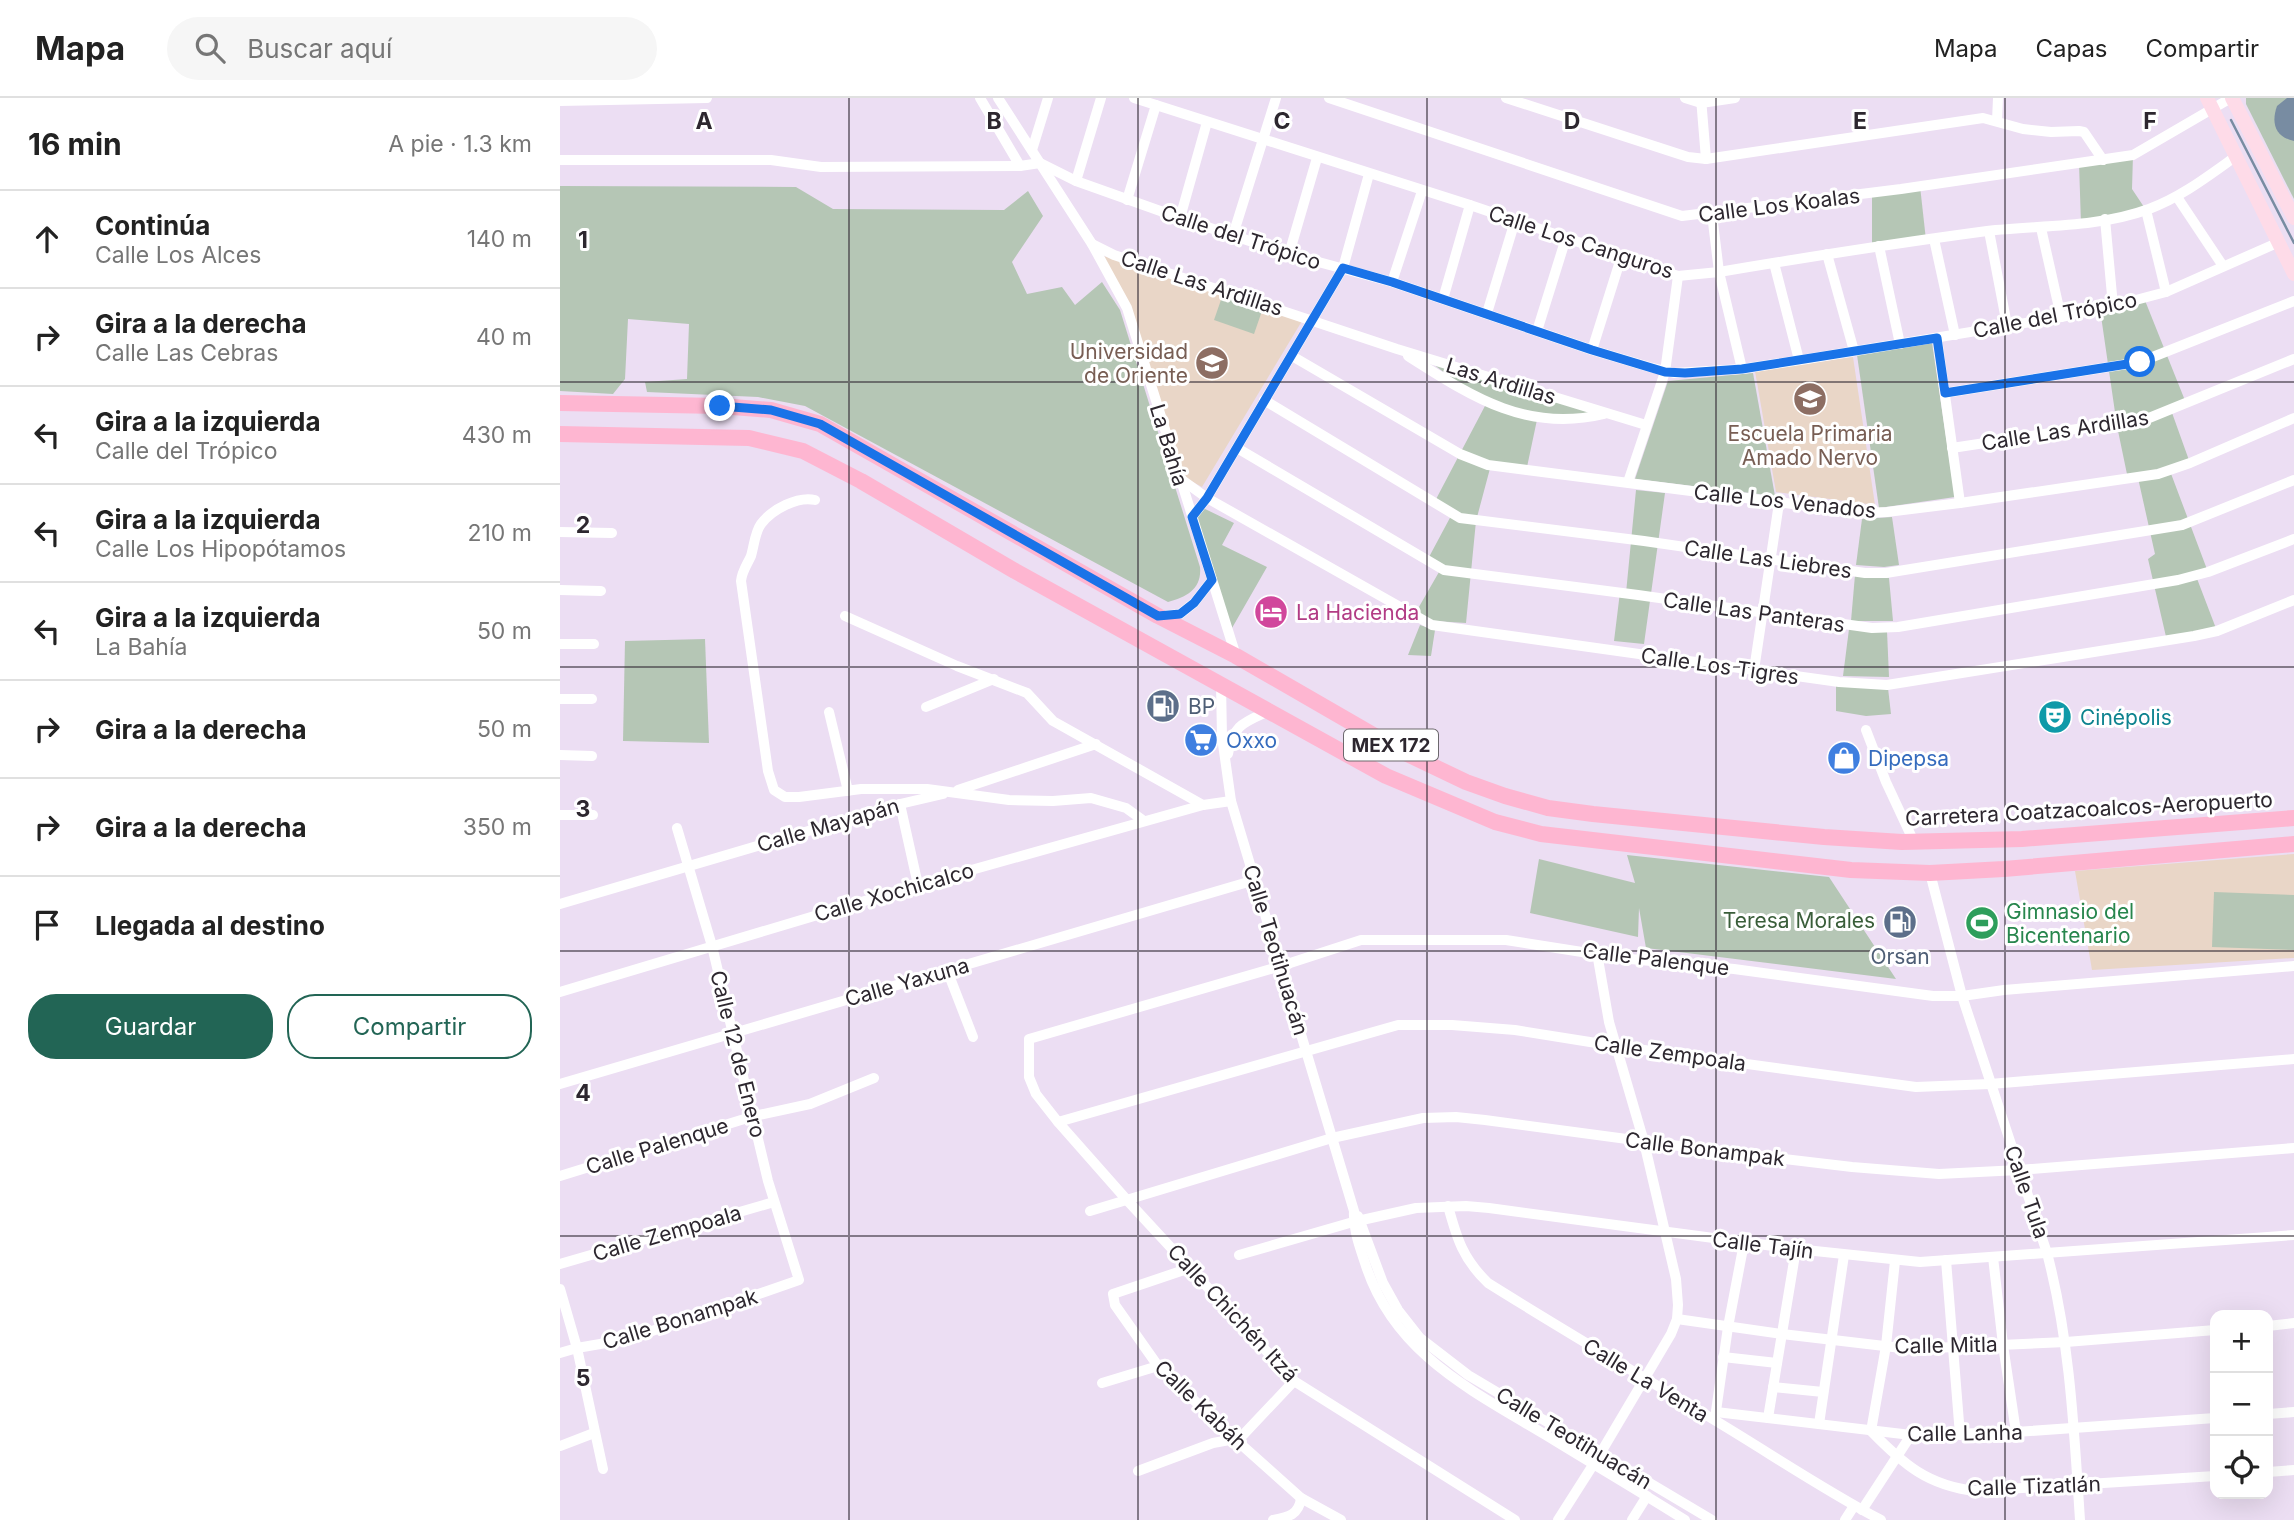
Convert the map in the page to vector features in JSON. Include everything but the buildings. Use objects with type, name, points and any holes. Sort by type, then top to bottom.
[{"type":"main road","points":[[2232,98],[2294,218]]},
{"type":"main road","points":[[2210,103],[2294,274]]},
{"type":"main road","name":"Carretera Coatzacoalcos-Aeropuerto","points":[[560,403],[720,406],[771,410],[820,424],[1399,750],[1466,782],[1548,808],[1824,837],[1914,842],[2022,839],[2294,818]]},
{"type":"main road","name":"MEX 172","points":[[560,434],[749,439],[803,451],[1386,776],[1495,822],[1541,834],[1851,870],[1930,873],[2294,844]]},
{"type":"main road","points":[[1024,576],[1028,559],[1040,550]]},
{"type":"main road","points":[[1386,776],[1399,750]]},
{"type":"main road","points":[[1672,850],[1676,822]]},
{"type":"main road","points":[[2078,862],[2089,847],[2084,834]]},
{"type":"street","points":[[560,101],[707,98]]},
{"type":"street","points":[[980,98],[1020,166]]},
{"type":"street","name":"La Bahía","points":[[998,98],[1092,244],[1126,308],[1236,656]]},
{"type":"street","points":[[1032,150],[1048,98]]},
{"type":"street","points":[[1076,181],[1101,98]]},
{"type":"street","name":"Calle Los Canguros","points":[[1134,98],[1470,205],[1678,276],[1989,231],[2041,228],[2105,219],[2146,210],[2177,197],[2235,158]]},
{"type":"street","points":[[1233,235],[1276,98]]},
{"type":"street","name":"Calle Los Koalas","points":[[1329,98],[1682,216],[2134,154],[2210,103],[2232,98]]},
{"type":"street","points":[[1506,98],[1688,158],[1706,159],[1983,118],[2023,129],[2084,132],[2103,160]]},
{"type":"street","points":[[1685,98],[1701,101],[1735,98]]},
{"type":"street","points":[[1997,121],[1998,98]]},
{"type":"street","points":[[1701,101],[1706,159]]},
{"type":"street","points":[[1127,200],[1156,105]]},
{"type":"street","points":[[1180,218],[1207,122]]},
{"type":"street","points":[[1289,254],[1317,158]]},
{"type":"street","points":[[560,160],[771,160],[821,167],[1020,166],[1040,163]]},
{"type":"street","name":"Calle del Trópico","points":[[1040,163],[1076,181],[1180,218],[1289,254],[1392,282],[1665,372],[1742,369],[2062,317],[2166,292],[2277,243]]},
{"type":"street","points":[[1192,517],[1207,498],[1343,268],[1369,174]]},
{"type":"street","points":[[1392,282],[1422,191]]},
{"type":"street","points":[[2177,197],[2224,266]]},
{"type":"street","points":[[1443,299],[1470,205]]},
{"type":"street","points":[[2146,210],[2166,292]]},
{"type":"street","points":[[1712,214],[1719,272],[1742,369]]},
{"type":"street","points":[[2105,219],[2113,306]]},
{"type":"street","points":[[1487,313],[1515,221]]},
{"type":"street","points":[[2041,228],[2062,317]]},
{"type":"street","points":[[1989,231],[2007,326]]},
{"type":"street","points":[[1537,331],[1566,238]]},
{"type":"street","points":[[1934,239],[1955,335]]},
{"type":"street","name":"Calle Las Ardillas","points":[[1092,244],[1114,254],[1313,320]]},
{"type":"street","points":[[1879,247],[1900,344]]},
{"type":"street","points":[[1827,254],[1854,351]]},
{"type":"street","points":[[1592,350],[1621,258]]},
{"type":"street","points":[[1774,263],[1799,360]]},
{"type":"street","points":[[1628,482],[1665,372],[1678,276]]},
{"type":"street","points":[[1945,393],[2140,362],[2294,301]]},
{"type":"street","name":"Las Ardillas","points":[[1313,320],[1397,349],[1646,425]]},
{"type":"street","points":[[1937,338],[1960,503]]},
{"type":"street","name":"Las Ardillas","points":[[1397,349],[1465,393],[1511,412],[1569,419],[1605,414]]},
{"type":"street","name":"Calle Los Venados","points":[[1292,356],[1476,462],[1499,468],[1863,513],[1960,503],[2158,474],[2294,418]]},
{"type":"street","name":"Calle Las Ardillas","points":[[1952,448],[2149,418],[2294,359]]},
{"type":"street","name":"Calle Las Liebres","points":[[1264,400],[1455,516],[1865,573],[1886,573],[2182,525],[2294,480]]},
{"type":"street","name":"Calle Las Panteras","points":[[1237,448],[1444,570],[1858,627],[1898,627],[2178,580],[2208,572],[2294,539]]},
{"type":"street","name":"Calle Los Tigres","points":[[1178,477],[1207,498],[1428,624],[1850,683],[1887,685],[2194,636],[2217,631],[2294,600]]},
{"type":"street","points":[[816,500],[802,499],[775,511],[760,525],[750,559],[742,571],[741,581],[768,771],[774,790],[785,797],[874,789],[954,792],[1009,800],[1091,798],[1126,808],[1144,821]]},
{"type":"street","points":[[1754,670],[1779,503]]},
{"type":"street","points":[[560,532],[612,533]]},
{"type":"street","points":[[1158,616],[1180,614],[1194,603],[1212,580]]},
{"type":"street","points":[[560,590],[601,591]]},
{"type":"street","points":[[845,616],[957,666],[1027,693],[1053,721],[1203,805]]},
{"type":"street","points":[[560,643],[594,643]]},
{"type":"street","points":[[926,707],[994,679]]},
{"type":"street","name":"Calle Teotihuacán","points":[[1221,684],[1222,737],[1231,801],[1356,1218],[1367,1271],[1382,1305],[1416,1348],[1464,1387],[1685,1520]]},
{"type":"street","points":[[560,699],[592,699]]},
{"type":"street","points":[[1226,765],[1229,745],[1243,722],[1269,711]]},
{"type":"street","points":[[829,712],[848,791]]},
{"type":"street","points":[[1866,730],[1886,782],[1914,842]]},
{"type":"street","name":"Calle Mayapán","points":[[560,904],[900,804],[954,792],[1096,744]]},
{"type":"street","points":[[560,755],[592,756]]},
{"type":"street","name":"Calle Xochicalco","points":[[560,992],[918,885],[1203,805],[1231,801]]},
{"type":"street","points":[[900,804],[918,885]]},
{"type":"street","points":[[560,815],[593,815]]},
{"type":"street","name":"Calle 12 de Enero","points":[[677,828],[712,946],[774,1202],[799,1280]]},
{"type":"street","name":"Calle Tula","points":[[1930,873],[1962,996],[2048,1253],[2066,1342],[2080,1520]]},
{"type":"street","name":"Calle Yaxuna","points":[[560,1084],[1255,880]]},
{"type":"street","name":"Calle Palenque","points":[[1029,1039],[1362,940],[1506,940],[1899,993],[1962,996],[2004,990],[2294,966]]},
{"type":"street","points":[[1558,1520],[1594,1465],[1677,1319],[1678,1293],[1666,1232],[1644,1142],[1615,1046],[1597,953]]},
{"type":"street","points":[[947,970],[973,1037]]},
{"type":"street","name":"Calle Zempoala","points":[[1058,1122],[1398,1025],[1482,1027],[1896,1085],[1946,1087],[2294,1059]]},
{"type":"street","name":"Calle Chichén Itzá","points":[[1029,1039],[1029,1077],[1036,1094],[1126,1199],[1294,1381],[1515,1520]]},
{"type":"street","name":"Calle Palenque","points":[[560,1175],[754,1116],[810,1104],[874,1078]]},
{"type":"street","name":"Calle Bonampak","points":[[1090,1211],[1332,1138],[1423,1118],[1456,1117],[1644,1142],[1939,1174],[2294,1148]]},
{"type":"street","name":"Calle Zempoala","points":[[560,1264],[774,1202]]},
{"type":"street","name":"Calle Tajín","points":[[1239,1255],[1356,1218],[1416,1208],[1448,1206],[1503,1210],[1895,1261],[1946,1261],[2294,1235]]},
{"type":"street","name":"Calle La Venta","points":[[1448,1206],[1461,1250],[1472,1268],[1488,1283],[1644,1380],[1715,1416],[1881,1520]]},
{"type":"street","name":"Calle Teotihuacán","points":[[1356,1218],[1383,1283],[1398,1310],[1420,1338],[1468,1375],[1712,1520]]},
{"type":"street","points":[[1715,1416],[1744,1243]]},
{"type":"street","points":[[1768,1418],[1796,1249]]},
{"type":"street","points":[[1819,1424],[1844,1255]]},
{"type":"street","points":[[1993,1257],[2016,1432]]},
{"type":"street","points":[[1871,1431],[1886,1346],[1895,1261]]},
{"type":"street","points":[[1946,1261],[1960,1435]]},
{"type":"street","name":"Calle Kabáh","points":[[1190,1268],[1113,1294],[1115,1306],[1158,1366],[1235,1439],[1301,1498],[1341,1520]]},
{"type":"street","name":"Calle Bonampak","points":[[560,1353],[629,1339],[799,1280]]},
{"type":"street","points":[[560,1289],[577,1348],[603,1469]]},
{"type":"street","name":"Calle Mitla","points":[[1677,1319],[1910,1349],[2066,1342],[2210,1329]]},
{"type":"street","points":[[2273,1325],[2294,1324]]},
{"type":"street","points":[[1723,1357],[1777,1363]]},
{"type":"street","points":[[1102,1382],[1158,1366]]},
{"type":"street","points":[[1138,1471],[1213,1443],[1243,1435],[1294,1381]]},
{"type":"street","points":[[1773,1387],[1823,1392]]},
{"type":"street","points":[[2273,1414],[2294,1412]]},
{"type":"street","name":"Calle Lanha","points":[[1715,1416],[1768,1418],[1911,1435],[2016,1432],[2210,1418]]},
{"type":"street","name":"Calle Tizatlán","points":[[1871,1431],[1911,1469],[1947,1486],[1976,1492],[2210,1476]]},
{"type":"street","points":[[560,1446],[594,1433]]},
{"type":"street","points":[[1845,1520],[1858,1508],[1897,1458],[1911,1435]]},
{"type":"street","points":[[2273,1472],[2294,1470]]},
{"type":"street","points":[[1632,1520],[1647,1496]]},
{"type":"street","points":[[1273,1520],[1296,1513],[1301,1498]]},
{"type":"shaded area","name":"Universidad de Oriente","points":[[1104,256],[1302,321],[1202,487],[1182,476],[1133,321]]},
{"type":"shaded area","points":[[1853,357],[1875,505],[1776,492],[1755,371]]},
{"type":"shaded area","points":[[2294,854],[2294,958],[2092,970],[2075,871]]},
{"type":"green space","points":[[2246,98],[2294,98],[2294,199],[2246,104]]},
{"type":"green space","points":[[2133,155],[2132,189],[2146,210],[2081,224],[2079,163]]},
{"type":"green space","points":[[560,186],[796,187],[833,209],[1004,210],[1028,191],[1043,216],[1012,262],[1027,294],[1062,287],[1075,305],[1102,282],[1120,310],[1200,567],[1196,586],[1187,595],[1168,602],[805,406],[758,397],[647,392],[645,382],[687,379],[689,324],[628,319],[625,379],[613,394],[560,391]]},
{"type":"green space","points":[[1920,186],[1926,240],[1872,248],[1872,193]]},
{"type":"green space","points":[[1223,294],[1263,308],[1254,334],[1214,320]]},
{"type":"green space","points":[[2144,298],[2186,403],[2171,410],[2190,463],[2170,471],[2208,572],[2196,576],[2217,631],[2167,641],[2148,559],[2155,554],[2138,478],[2128,479],[2117,426],[2100,309]]},
{"type":"green space","points":[[1932,343],[1955,497],[1879,508],[1857,355]]},
{"type":"green space","points":[[1429,361],[1593,412],[1582,417],[1538,415],[1527,467],[1492,461],[1476,521],[1466,623],[1434,621],[1416,612],[1439,572],[1429,557],[1452,514],[1434,503],[1486,404]]},
{"type":"green space","points":[[1753,373],[1775,496],[1635,479],[1668,381]]},
{"type":"green space","points":[[1636,490],[1665,493],[1644,644],[1614,641],[1620,592],[1626,593]]},
{"type":"green space","points":[[1203,508],[1234,523],[1222,545],[1267,567],[1232,628],[1194,520]]},
{"type":"green space","points":[[1892,517],[1899,565],[1856,565],[1862,519]]},
{"type":"green space","points":[[1855,575],[1889,578],[1893,621],[1851,621]]},
{"type":"green space","points":[[1420,625],[1435,630],[1431,656],[1408,655]]},
{"type":"green space","points":[[1849,629],[1887,631],[1889,677],[1843,676]]},
{"type":"green space","points":[[705,639],[709,743],[623,741],[625,641]]},
{"type":"green space","points":[[1836,684],[1888,688],[1891,714],[1866,716],[1836,711]]},
{"type":"green space","name":"Teresa Morales","points":[[1627,855],[1829,877],[1896,979],[1646,948],[1639,908],[1638,937],[1530,913],[1539,859],[1635,883]]},
{"type":"green space","points":[[2214,892],[2294,895],[2294,950],[2212,947]]},
{"type":"water","points":[[2287,98],[2294,98],[2294,141],[2279,133],[2274,118],[2277,106]]},
{"type":"waterway","points":[[2231,120],[2294,243]]},
{"type":"place","name":"Universidad de Oriente","points":[[1212,363]]},
{"type":"place","name":"Escuela Primaria Amado Nervo","points":[[1810,399]]},
{"type":"place","name":"La Hacienda","points":[[1271,612]]},
{"type":"place","name":"BP","points":[[1163,706]]},
{"type":"place","name":"Cinépolis","points":[[2055,717]]},
{"type":"place","name":"Oxxo","points":[[1201,740]]},
{"type":"place","name":"Dipepsa","points":[[1844,758]]},
{"type":"place","name":"Orsan","points":[[1900,922]]},
{"type":"place","name":"Gimnasio del Bicentenario","points":[[1982,923]]},
{"type":"route","points":[[720,406],[771,410],[820,424],[1158,616],[1180,614],[1194,603],[1212,580],[1192,517],[1207,498],[1343,268],[1665,372],[1742,369],[1937,338],[1945,393],[2140,362]]}]
